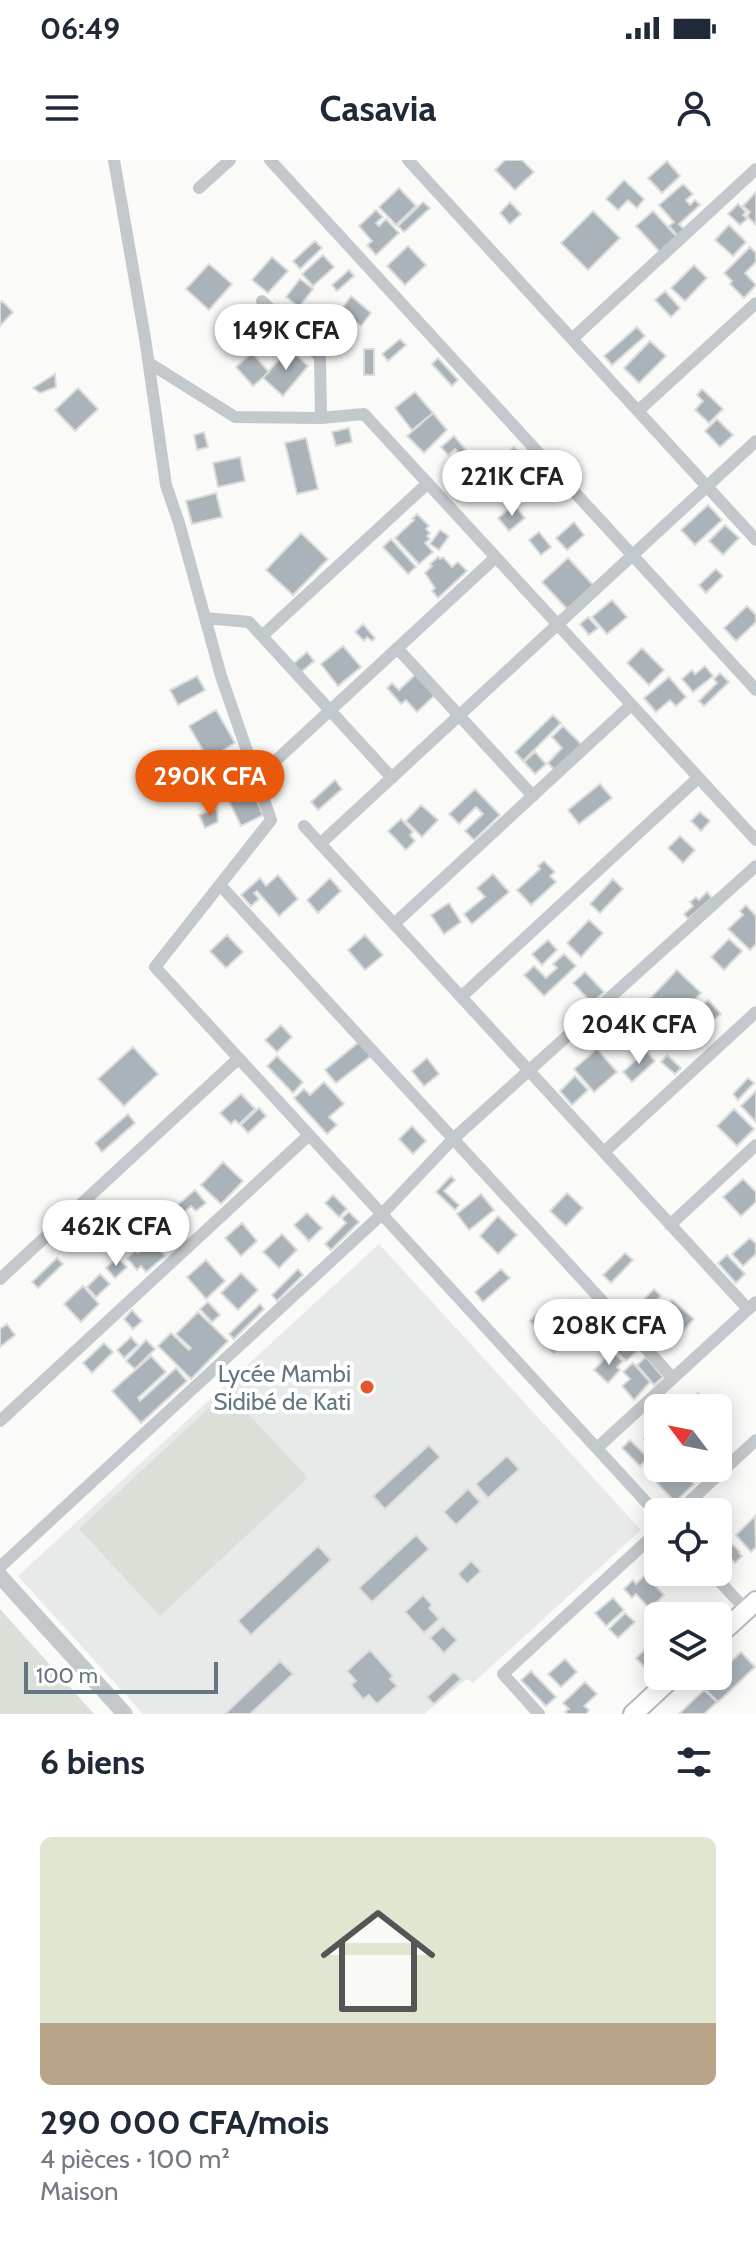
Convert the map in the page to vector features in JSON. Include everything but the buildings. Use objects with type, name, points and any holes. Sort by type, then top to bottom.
[{"type":"main road","points":[[732,1623],[751,1605]]},
{"type":"main road","points":[[636,1713],[660,1690]]},
{"type":"street","points":[[114,160],[149,363],[166,485],[221,676],[271,820],[155,967],[644,1500]]},
{"type":"street","points":[[199,188],[230,160]]},
{"type":"street","points":[[270,160],[756,690]]},
{"type":"street","points":[[408,160],[756,540]]},
{"type":"street","points":[[572,339],[756,169]]},
{"type":"street","points":[[262,301],[320,357],[321,418]]},
{"type":"street","points":[[638,411],[756,303]]},
{"type":"street","points":[[149,363],[235,417],[321,418],[364,414],[756,840]]},
{"type":"street","points":[[320,844],[756,441]]},
{"type":"street","points":[[262,636],[428,483]]},
{"type":"street","points":[[257,778],[496,557]]},
{"type":"street","points":[[205,618],[249,622],[392,778]]},
{"type":"street","points":[[397,648],[533,796]]},
{"type":"street","points":[[394,924],[631,705]]},
{"type":"street","points":[[461,997],[698,778]]},
{"type":"street","points":[[304,826],[670,1225],[752,1305],[597,1448]]},
{"type":"street","points":[[0,1567],[382,1213],[453,1139],[756,866]]},
{"type":"street","points":[[220,885],[673,1378]]},
{"type":"street","points":[[604,1152],[756,1012]]},
{"type":"street","points":[[0,1279],[239,1058]]},
{"type":"street","points":[[0,1421],[309,1135]]},
{"type":"street","points":[[670,1225],[755,1148]]},
{"type":"street","points":[[693,1498],[756,1440]]},
{"type":"street","points":[[539,1714],[503,1674],[644,1544]]},
{"type":"street","points":[[0,1576],[125,1714]]},
{"type":"street","points":[[728,1586],[751,1605]]},
{"type":"shaded area","name":"Lycée Mambi Sidibé de Kati","points":[[379,1244],[641,1530],[473,1683],[467,1679],[424,1714],[143,1714],[18,1576]]},
{"type":"shaded area","points":[[227,1391],[308,1478],[160,1616],[79,1529]]},
{"type":"shaded area","points":[[0,1609],[94,1714],[0,1714]]},
{"type":"place","name":"Lycée Mambi Sidibé de Kati","points":[[367,1387]]}]
